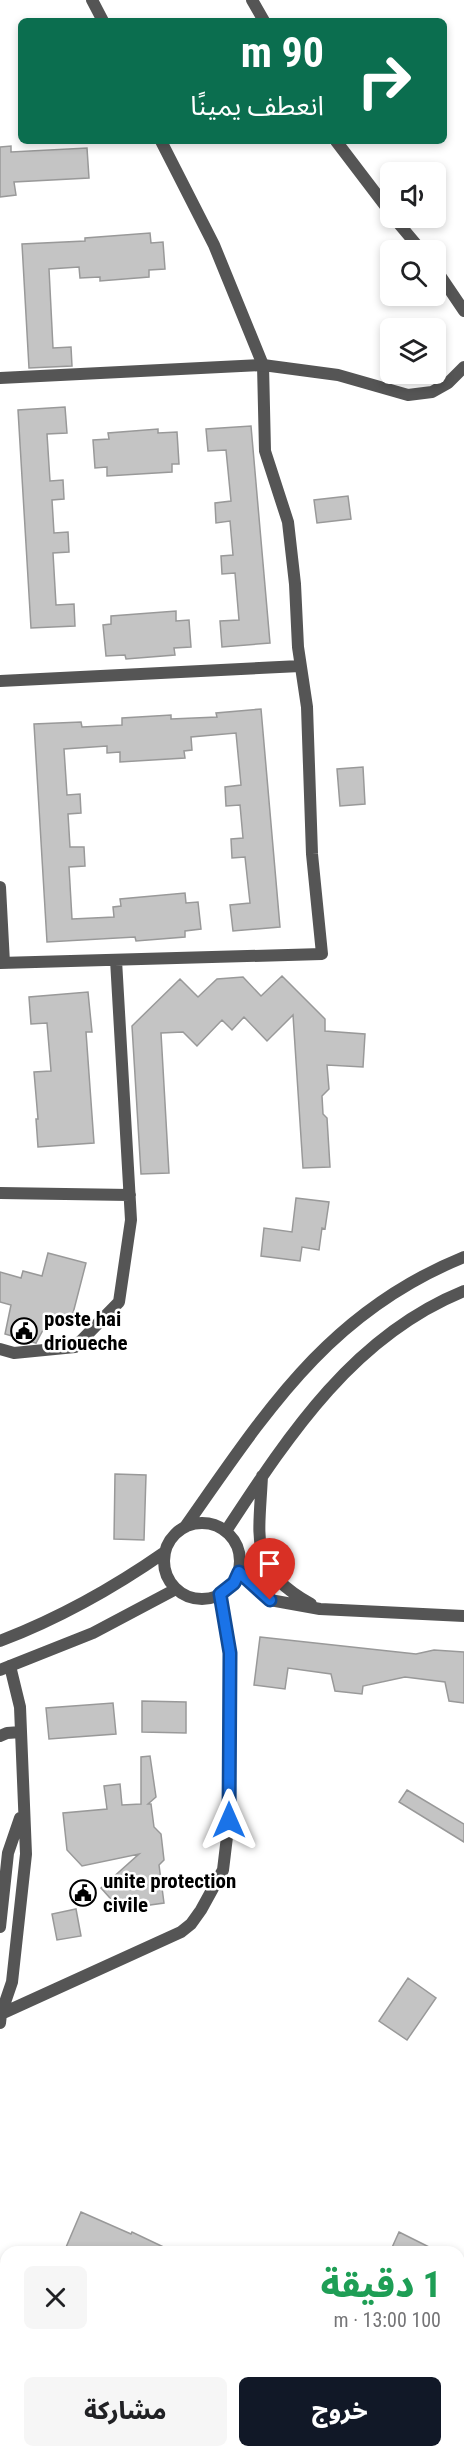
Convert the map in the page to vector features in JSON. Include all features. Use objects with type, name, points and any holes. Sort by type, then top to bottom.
[{"type":"street","points":[[92,0],[101,18]]},
{"type":"street","points":[[252,0],[262,18]]},
{"type":"street","points":[[0,887],[2,963],[322,954],[312,855],[307,707],[300,666],[288,522],[265,451],[263,365],[214,245],[164,144]]},
{"type":"street","points":[[338,144],[380,199]]},
{"type":"street","points":[[402,228],[413,240]]},
{"type":"street","points":[[446,284],[464,311]]},
{"type":"street","points":[[0,378],[263,365],[338,375],[408,394],[432,392],[448,384],[464,367]]},
{"type":"street","points":[[0,681],[300,666]]},
{"type":"street","points":[[0,1349],[14,1353],[75,1347],[119,1302],[131,1220],[116,960]]},
{"type":"street","points":[[0,1193],[130,1195]]},
{"type":"street","points":[[184,1527],[250,1434],[292,1380],[333,1338],[402,1286],[429,1271],[464,1257]]},
{"type":"street","points":[[226,1531],[301,1422],[370,1348],[400,1323],[464,1291]]},
{"type":"street","points":[[262,1476],[260,1533],[265,1565],[275,1580],[289,1592],[320,1609]]},
{"type":"street","points":[[197,1523],[210,1523],[226,1531],[238,1547],[241,1560],[234,1583],[220,1594],[201,1600],[189,1597],[176,1589],[169,1582],[164,1570],[165,1552],[174,1534],[184,1527],[197,1523]]},
{"type":"street","points":[[0,1641],[85,1604],[165,1552]]},
{"type":"street","points":[[239,1572],[270,1600],[320,1609],[464,1616]]},
{"type":"street","points":[[0,2023],[0,2012],[14,1971],[26,1854],[22,1811],[20,1707],[5,1668],[93,1633],[176,1589]]},
{"type":"street","points":[[0,2012],[181,1932],[191,1924],[201,1910],[223,1870],[229,1820],[230,1653],[220,1594]]},
{"type":"street","points":[[0,1736],[21,1732]]},
{"type":"street","points":[[0,1927],[8,1853],[22,1811]]},
{"type":"building","points":[[11,146],[11,152],[87,148],[89,178],[14,182],[16,195],[0,197],[0,147]]},
{"type":"building","points":[[150,233],[151,243],[163,242],[165,269],[149,270],[149,277],[100,281],[100,277],[80,278],[79,267],[49,269],[53,348],[71,347],[72,366],[29,368],[22,244],[85,241],[85,238]]},
{"type":"building","points":[[65,407],[67,433],[47,434],[50,481],[63,480],[64,499],[52,500],[54,533],[68,532],[69,552],[53,553],[56,605],[74,604],[75,626],[31,628],[18,410]]},
{"type":"building","points":[[251,426],[270,643],[222,647],[220,621],[239,620],[235,573],[222,574],[221,556],[233,555],[230,521],[216,523],[215,503],[231,501],[226,450],[208,451],[206,429]]},
{"type":"building","points":[[158,429],[158,433],[177,432],[179,464],[172,464],[172,472],[107,476],[107,467],[95,468],[93,440],[109,439],[108,433]]},
{"type":"building","points":[[348,496],[351,519],[317,523],[314,500]]},
{"type":"building","points":[[176,611],[176,621],[189,620],[191,647],[174,648],[175,655],[126,659],[125,655],[106,656],[103,625],[111,624],[111,616]]},
{"type":"building","points":[[261,709],[280,927],[233,931],[230,905],[250,903],[245,857],[232,858],[231,839],[243,838],[240,805],[226,806],[225,787],[241,785],[236,733],[191,737],[192,750],[184,751],[185,758],[120,762],[120,752],[107,753],[107,746],[64,749],[67,795],[80,794],[81,813],[68,814],[70,847],[84,847],[85,866],[69,867],[72,919],[114,917],[113,907],[121,906],[120,899],[185,893],[186,903],[198,902],[201,929],[185,931],[185,937],[136,941],[135,937],[47,942],[34,724],[81,722],[82,727],[122,725],[122,718],[171,715],[171,719],[217,717],[216,713]]},
{"type":"building","points":[[363,767],[365,804],[340,806],[337,769]]},
{"type":"building","points":[[282,976],[325,1019],[325,1031],[365,1034],[363,1067],[327,1065],[329,1089],[322,1096],[323,1114],[327,1118],[330,1167],[303,1168],[293,1015],[267,1041],[244,1017],[232,1030],[222,1020],[197,1046],[183,1032],[161,1033],[169,1173],[141,1174],[132,1026],[180,979],[198,997],[217,979],[243,977],[261,996]]},
{"type":"building","points":[[88,992],[92,1032],[86,1032],[94,1143],[38,1147],[34,1072],[51,1071],[47,1023],[31,1024],[29,997]]},
{"type":"building","points":[[296,1198],[329,1202],[319,1250],[302,1247],[300,1261],[261,1256],[264,1228],[292,1232]]},
{"type":"building","points":[[48,1253],[86,1263],[71,1321],[51,1315],[36,1343],[5,1334],[11,1305],[0,1302],[0,1272],[21,1278],[23,1271],[42,1276]]},
{"type":"building","points":[[115,1474],[146,1475],[144,1540],[114,1539]]},
{"type":"building","points":[[260,1637],[416,1654],[434,1650],[464,1652],[464,1703],[449,1701],[445,1682],[405,1677],[363,1686],[362,1694],[335,1691],[331,1674],[288,1668],[285,1689],[254,1685]]},
{"type":"building","points":[[142,1701],[186,1702],[186,1733],[142,1732]]},
{"type":"building","points":[[113,1703],[116,1734],[49,1739],[46,1708]]},
{"type":"building","points":[[150,1756],[156,1797],[148,1804],[151,1804],[154,1827],[161,1834],[164,1860],[159,1865],[164,1903],[136,1907],[128,1898],[118,1907],[101,1888],[139,1854],[82,1866],[67,1850],[63,1813],[107,1809],[104,1786],[120,1784],[122,1805],[141,1804],[141,1757]]},
{"type":"building","points":[[407,1790],[464,1824],[464,1842],[399,1802]]},
{"type":"building","points":[[76,1909],[81,1936],[57,1940],[52,1914]]},
{"type":"building","points":[[408,1978],[436,1998],[407,2040],[379,2021]]},
{"type":"building","points":[[81,2212],[161,2246],[67,2246]]},
{"type":"building","points":[[399,2232],[427,2246],[393,2246]]},
{"type":"place","name":"poste hai drioueche","points":[[24,1331]]},
{"type":"place","name":"unite protection civile","points":[[83,1893]]},
{"type":"route","points":[[229,1820],[230,1653],[220,1594],[234,1583],[239,1572],[270,1600]]}]
